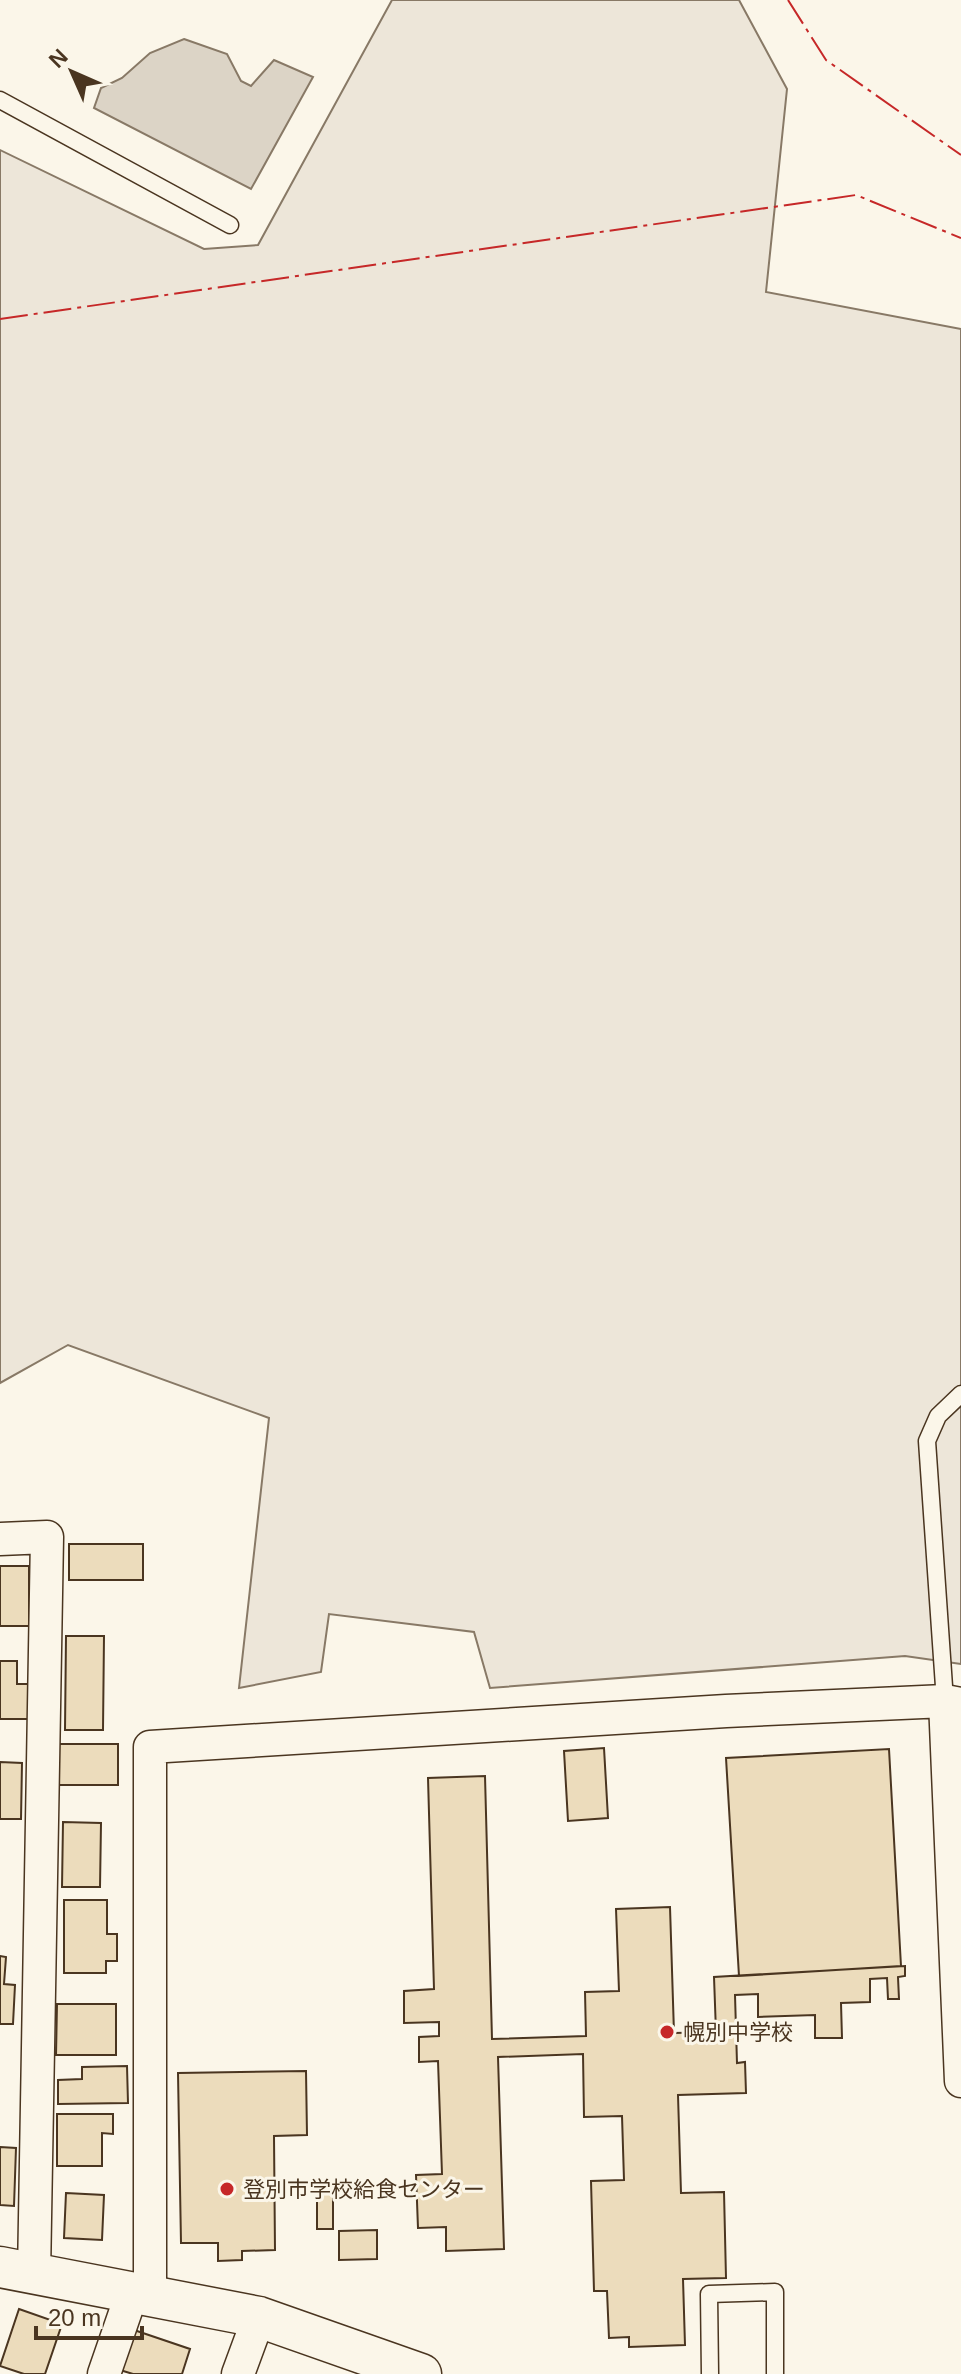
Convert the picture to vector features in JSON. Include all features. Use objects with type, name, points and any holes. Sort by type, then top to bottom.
[{"type":"street","points":[[0,1539],[47,1537],[17,2271],[259,2317],[394,2370]]},
{"type":"street","points":[[104,2374],[141,2295],[150,1747],[726,1711],[953,1703],[961,2081]]},
{"type":"street","points":[[238,2374],[259,2317]]},
{"type":"lane","points":[[0,100],[230,225]]},
{"type":"lane","points":[[953,1703],[927,1441],[938,1416],[961,1394]]},
{"type":"lane","points":[[710,2374],[709,2294],[775,2292],[775,2374]]},
{"type":"shaded area","points":[[392,0],[739,0],[787,89],[766,292],[961,329],[961,1664],[905,1656],[490,1688],[474,1632],[329,1614],[321,1672],[239,1688],[269,1418],[68,1345],[0,1383],[0,150],[204,249],[258,245]]},
{"type":"shaded area","points":[[184,39],[227,54],[241,81],[251,86],[274,60],[313,77],[251,189],[94,108],[101,88],[122,78],[150,53]]},
{"type":"building","points":[[69,1544],[143,1544],[143,1580],[69,1580]]},
{"type":"building","points":[[0,1566],[29,1566],[29,1626],[0,1626]]},
{"type":"building","points":[[66,1636],[104,1636],[103,1730],[65,1730]]},
{"type":"building","points":[[0,1661],[17,1661],[17,1684],[31,1684],[30,1719],[0,1719]]},
{"type":"building","points":[[59,1744],[118,1744],[118,1785],[59,1785]]},
{"type":"building","points":[[604,1748],[608,1818],[568,1821],[564,1751]]},
{"type":"building","points":[[889,1749],[901,1966],[739,1976],[726,1758]]},
{"type":"building","points":[[0,1762],[22,1763],[21,1819],[0,1819]]},
{"type":"building","points":[[485,1776],[492,2039],[586,2036],[585,1992],[619,1991],[616,1909],[670,1907],[674,2033],[716,2032],[714,1977],[905,1966],[905,1976],[898,1977],[899,1999],[888,1999],[887,1978],[870,1979],[870,2002],[841,2003],[842,2038],[815,2038],[815,2015],[758,2017],[758,1994],[735,1995],[737,2063],[745,2062],[746,2093],[678,2095],[681,2193],[724,2192],[726,2278],[683,2279],[685,2345],[629,2347],[629,2337],[609,2338],[607,2291],[594,2291],[591,2181],[624,2180],[622,2116],[584,2117],[583,2054],[498,2057],[504,2249],[446,2251],[446,2227],[418,2228],[416,2175],[442,2174],[438,2061],[419,2062],[419,2037],[439,2036],[439,2022],[404,2023],[404,1991],[434,1989],[428,1778]]},
{"type":"building","points":[[63,1822],[101,1823],[100,1887],[62,1887]]},
{"type":"building","points":[[64,1900],[107,1900],[107,1934],[117,1934],[117,1961],[106,1961],[106,1973],[64,1973]]},
{"type":"building","points":[[0,1956],[6,1957],[4,1984],[15,1985],[13,2024],[0,2024]]},
{"type":"building","points":[[57,2004],[116,2004],[116,2055],[56,2055]]},
{"type":"building","points":[[127,2066],[128,2103],[58,2104],[58,2080],[82,2079],[82,2067]]},
{"type":"building","name":"登別市学校給食センター","points":[[306,2071],[307,2135],[274,2136],[275,2250],[242,2251],[242,2260],[218,2261],[218,2243],[181,2243],[178,2073]]},
{"type":"building","points":[[57,2114],[113,2114],[113,2134],[102,2133],[102,2166],[57,2166]]},
{"type":"building","points":[[0,2147],[16,2148],[14,2206],[0,2205]]},
{"type":"building","points":[[317,2183],[333,2183],[333,2229],[317,2229]]},
{"type":"building","points":[[66,2193],[104,2195],[102,2240],[64,2238]]},
{"type":"building","points":[[377,2230],[377,2259],[339,2260],[339,2231]]},
{"type":"building","points":[[19,2309],[62,2324],[45,2374],[24,2374],[0,2366]]},
{"type":"building","points":[[134,2330],[190,2349],[182,2374],[133,2374],[120,2370]]},
{"type":"power","points":[[788,0],[826,60],[961,155]]},
{"type":"power","points":[[0,319],[856,195],[961,238]]},
{"type":"place","name":"幌別中学校","points":[[667,2032]]},
{"type":"place","name":"登別市学校給食センター","points":[[227,2189]]}]
